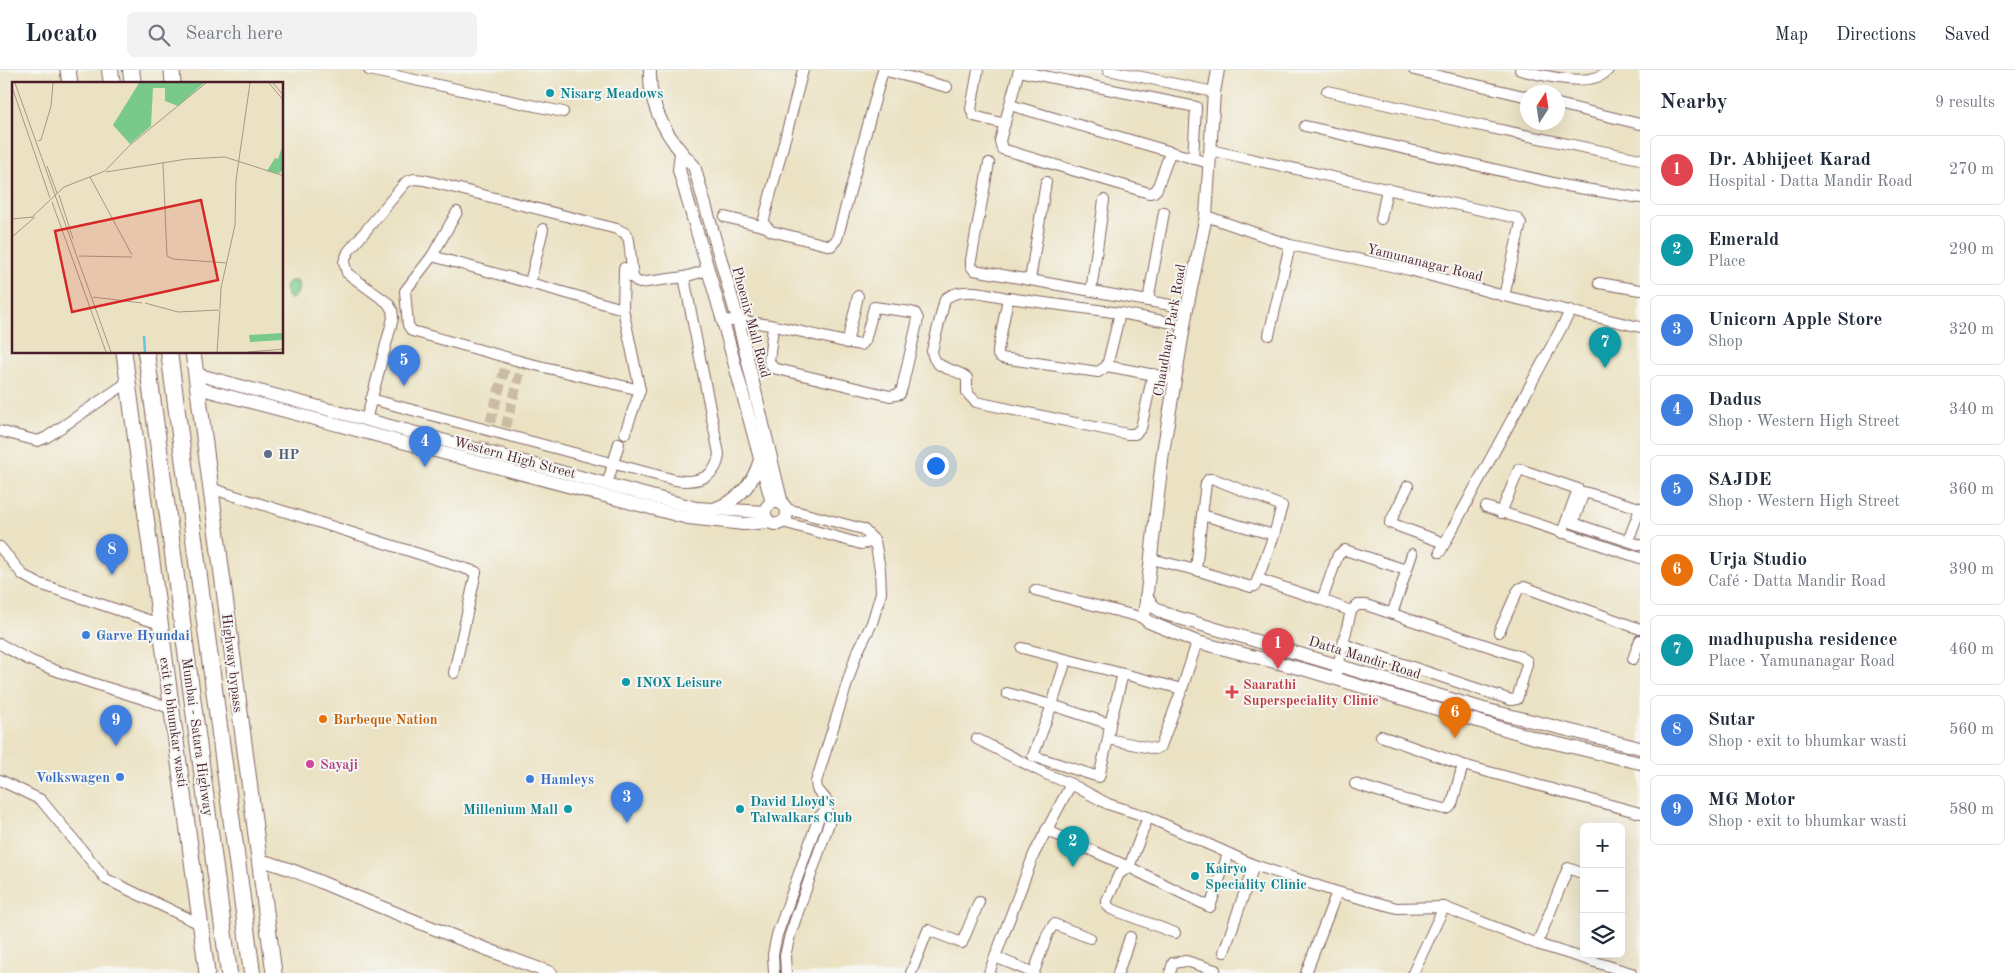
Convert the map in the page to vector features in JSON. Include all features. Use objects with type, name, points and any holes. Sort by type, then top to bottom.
[{"type":"highway","name":"Mumbai - Satara Highway","points":[[146,354],[230,973]]},
{"type":"highway","name":"Mumbai - Satara Highway","points":[[169,354],[252,973]]},
{"type":"main road","name":"exit to bhumkar wasti","points":[[124,354],[207,973]]},
{"type":"main road","name":"Highway bypass","points":[[193,354],[274,973]]},
{"type":"street","points":[[369,70],[563,112]]},
{"type":"street","name":"Phoenix Mall Road","points":[[650,70],[649,80],[657,110],[669,136],[681,153],[694,166],[738,320],[760,460],[775,510]]},
{"type":"street","points":[[766,227],[764,217],[803,70]]},
{"type":"street","points":[[725,217],[766,227],[771,231],[826,246],[835,244],[883,70],[947,87]]},
{"type":"street","points":[[978,70],[971,109],[974,116],[1005,124]]},
{"type":"street","points":[[1108,70],[1214,92]]},
{"type":"street","name":"Chaudhary Park Road","points":[[1146,596],[1163,452],[1187,308],[1206,216],[1214,92],[1218,70]]},
{"type":"street","points":[[1414,70],[1520,95]]},
{"type":"street","points":[[1520,70],[1553,77],[1580,79],[1595,78],[1605,74],[1608,70]]},
{"type":"street","points":[[1170,153],[1157,189],[1149,193],[1006,151],[1000,146],[1019,71],[1196,108],[1193,159]]},
{"type":"street","points":[[1327,91],[1640,159]]},
{"type":"street","points":[[1010,106],[1209,164]]},
{"type":"street","points":[[1565,106],[1640,124]]},
{"type":"street","points":[[1306,126],[1567,186],[1640,198]]},
{"type":"street","points":[[1210,150],[1517,218],[1520,220],[1504,296]]},
{"type":"street","name":"Phoenix Mall Road","points":[[681,153],[679,170],[723,321],[750,399],[775,510]]},
{"type":"street","points":[[989,163],[971,266],[979,272],[1187,308]]},
{"type":"street","points":[[366,420],[393,318],[392,310],[388,304],[347,273],[344,262],[348,252],[406,182],[414,179],[424,180],[617,229],[625,233],[629,240],[635,282],[684,277],[708,270]]},
{"type":"street","points":[[1030,280],[1046,182]]},
{"type":"street","points":[[1381,219],[1387,189]]},
{"type":"street","points":[[1091,291],[1104,200]]},
{"type":"street","points":[[457,212],[432,256],[405,291],[408,325],[412,331],[523,362],[640,390]]},
{"type":"street","points":[[1148,301],[1164,212]]},
{"type":"street","name":"Yamunanagar Road","points":[[1206,216],[1290,245],[1410,270],[1504,296],[1640,327]]},
{"type":"street","points":[[530,283],[543,228]]},
{"type":"street","points":[[1269,335],[1290,245]]},
{"type":"street","points":[[432,256],[622,309]]},
{"type":"street","points":[[624,268],[622,309],[640,390],[625,433]]},
{"type":"street","points":[[371,399],[684,482],[703,479],[711,474],[718,462],[719,454],[684,277]]},
{"type":"street","points":[[1599,283],[1640,290]]},
{"type":"street","points":[[1153,374],[1141,428],[1135,434],[1117,432],[976,402],[967,393],[967,378],[963,374],[940,366],[933,358],[932,351],[945,299],[950,295],[962,292],[1120,313],[1184,325]]},
{"type":"street","points":[[846,343],[858,296]]},
{"type":"street","points":[[1008,298],[998,355],[1002,358],[1098,372],[1107,366],[1120,313]]},
{"type":"street","points":[[723,321],[738,320],[773,327],[846,343],[861,345],[864,344],[874,307],[912,312],[917,316],[900,394],[890,396],[773,368],[769,361],[773,327]]},
{"type":"street","points":[[1408,486],[1390,523],[1442,547],[1571,310]]},
{"type":"street","points":[[1107,366],[1176,379]]},
{"type":"street","name":"Western High Street","points":[[197,381],[585,485],[697,520],[744,524],[775,510]]},
{"type":"street","points":[[0,431],[38,441],[47,437],[128,382]]},
{"type":"street","name":"Western High Street","points":[[293,407],[366,420],[487,459]]},
{"type":"street","points":[[607,485],[619,443]]},
{"type":"street","points":[[711,510],[737,498],[747,488],[755,476],[760,460]]},
{"type":"street","points":[[1502,512],[1519,469],[1578,489],[1562,533]]},
{"type":"street","points":[[1151,559],[1196,570],[1251,587],[1255,586],[1274,535],[1282,506],[1214,479],[1209,479],[1206,483],[1196,570]]},
{"type":"street","name":"Western High Street","points":[[585,485],[607,485],[696,508],[711,510],[775,510]]},
{"type":"street","points":[[210,488],[476,572],[454,673]]},
{"type":"street","points":[[1628,541],[1640,508],[1589,492],[1583,493],[1574,524],[1640,545]]},
{"type":"street","points":[[1486,508],[1640,558]]},
{"type":"street","points":[[786,973],[785,956],[790,935],[830,820],[827,809],[828,802],[817,789],[816,782],[856,655],[872,624],[881,592],[880,569],[875,541],[863,529],[775,510],[776,524],[783,522],[861,544],[875,541]]},
{"type":"street","points":[[1202,515],[1274,535]]},
{"type":"street","points":[[0,547],[24,575],[37,583],[160,624]]},
{"type":"street","points":[[1322,600],[1341,551],[1345,550],[1406,570]]},
{"type":"street","points":[[1392,614],[1412,554]]},
{"type":"street","points":[[1258,579],[1352,611]]},
{"type":"street","points":[[1499,632],[1517,592],[1520,588],[1524,587],[1640,629]]},
{"type":"street","points":[[1035,590],[1144,618],[1197,642],[1335,679],[1538,739],[1640,763]]},
{"type":"street","points":[[1144,618],[1146,596]]},
{"type":"street","name":"Datta Mandir Road","points":[[1146,596],[1154,607],[1166,614],[1484,709],[1640,748]]},
{"type":"street","points":[[1335,679],[1343,644],[1352,611],[1357,605],[1362,604],[1524,658],[1527,664],[1517,699],[1511,700],[1343,644]]},
{"type":"street","points":[[1633,659],[1640,640]]},
{"type":"street","points":[[1108,739],[1155,749],[1161,746],[1197,642]]},
{"type":"street","points":[[0,644],[58,672],[172,709]]},
{"type":"street","points":[[1022,648],[1182,689]]},
{"type":"street","points":[[1066,660],[1033,756],[1099,778],[1123,674]]},
{"type":"street","points":[[1007,693],[1110,724]]},
{"type":"street","points":[[1381,736],[1463,765],[1640,813]]},
{"type":"street","points":[[977,739],[1108,804],[1148,817],[1254,865],[1338,892],[1397,908],[1444,907],[1537,944],[1631,973]]},
{"type":"street","points":[[1355,784],[1406,800],[1445,809],[1449,808],[1452,804],[1463,765]]},
{"type":"street","points":[[0,780],[41,800],[106,879],[200,924]]},
{"type":"street","points":[[988,973],[1034,854],[1071,784]]},
{"type":"street","points":[[774,973],[773,954],[777,934],[819,817],[827,809]]},
{"type":"street","points":[[1148,817],[1129,867],[1119,874],[1107,905],[1110,909],[1175,934]]},
{"type":"street","points":[[1046,830],[1129,867],[1210,907],[1228,854]]},
{"type":"street","points":[[259,860],[283,866],[464,941],[551,973]]},
{"type":"street","points":[[1224,952],[1254,865]]},
{"type":"street","points":[[1537,944],[1568,868],[1580,872]]},
{"type":"street","points":[[1306,973],[1338,892]]},
{"type":"street","points":[[910,973],[928,930],[962,943],[979,902]]},
{"type":"street","points":[[1413,973],[1444,907]]},
{"type":"street","points":[[995,957],[1034,973],[1048,933],[1054,924],[1090,938]]},
{"type":"street","points":[[1118,973],[1130,937]]},
{"type":"street","points":[[1170,973],[1174,963],[1186,961],[1215,970],[1215,973]]},
{"type":"green space","points":[[289,281],[297,281],[299,287],[297,294],[290,300],[285,286]]},
{"type":"tunnel","points":[[482,451],[508,358]]},
{"type":"tunnel","points":[[498,456],[523,362]]},
{"type":"place","name":"Nisarg Meadows","points":[[550,93]]},
{"type":"place","name":"madhupusha residence","points":[[1605,368]]},
{"type":"place","name":"SAJDE","points":[[404,386]]},
{"type":"place","name":"HP","points":[[268,454]]},
{"type":"place","name":"Dadus","points":[[425,467]]},
{"type":"place","name":"Sutar","points":[[112,575]]},
{"type":"place","name":"Garve Hyundai","points":[[86,635]]},
{"type":"place","name":"Dr. Abhijeet Karad","points":[[1278,669]]},
{"type":"place","name":"INOX Leisure","points":[[626,682]]},
{"type":"place","name":"Saarathi Superspeciality Clinic","points":[[1232,692]]},
{"type":"place","name":"Barbeque Nation","points":[[323,719]]},
{"type":"place","name":"Urja Studio","points":[[1455,738]]},
{"type":"place","name":"MG Motor","points":[[116,746]]},
{"type":"place","name":"Sayaji","points":[[310,764]]},
{"type":"place","name":"Volkswagen","points":[[120,777]]},
{"type":"place","name":"Hamleys","points":[[530,779]]},
{"type":"place","name":"Millenium Mall","points":[[568,809]]},
{"type":"place","name":"David Lloyd's Talwalkars Club","points":[[740,809]]},
{"type":"place","name":"Unicorn Apple Store","points":[[627,823]]},
{"type":"place","name":"Emerald","points":[[1073,867]]},
{"type":"place","name":"Kairyo Speciality Clinic","points":[[1195,876]]}]
